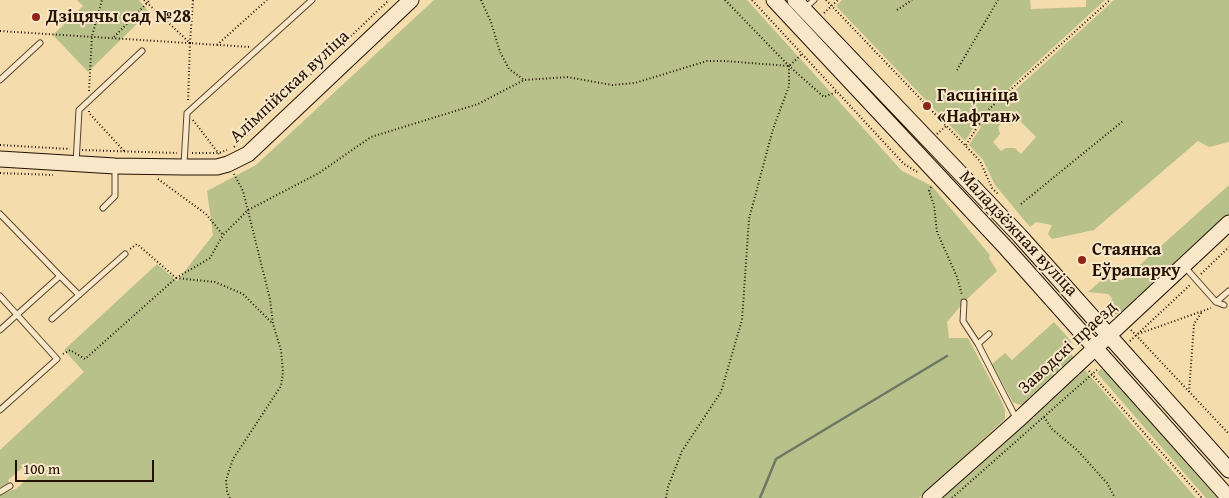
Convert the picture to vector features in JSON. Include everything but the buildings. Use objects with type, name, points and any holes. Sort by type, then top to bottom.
[{"type":"main road","name":"Алімпійская вуліца","points":[[0,159],[76,156],[115,166],[185,160],[217,167],[224,159],[248,154],[411,0]]},
{"type":"main road","name":"Маладзёжная вуліца","points":[[774,0],[801,7],[1020,236],[1229,470]]},
{"type":"main road","name":"Маладзёжная вуліца","points":[[801,7],[1006,248],[1229,498]]},
{"type":"main road","name":"Заводскі праезд","points":[[930,498],[1097,348],[1229,223]]},
{"type":"lane","points":[[185,160],[187,113],[312,0]]},
{"type":"lane","points":[[0,80],[40,43]]},
{"type":"lane","points":[[76,156],[79,110],[142,50]]},
{"type":"lane","points":[[103,208],[114,196],[115,166]]},
{"type":"lane","points":[[0,214],[79,294]]},
{"type":"lane","points":[[52,319],[125,254]]},
{"type":"lane","points":[[1184,266],[1216,302],[1224,305]]},
{"type":"lane","points":[[0,330],[60,276]]},
{"type":"lane","points":[[1216,302],[1229,291]]},
{"type":"lane","points":[[0,296],[57,359],[0,410]]},
{"type":"lane","points":[[964,302],[963,321],[978,344],[1017,421]]},
{"type":"lane","points":[[978,344],[989,334]]},
{"type":"lane","points":[[0,492],[10,486]]},
{"type":"path","points":[[102,0],[92,36],[89,113],[125,152]]},
{"type":"path","points":[[144,0],[190,43]]},
{"type":"path","points":[[114,37],[150,0]]},
{"type":"path","points":[[193,0],[187,113],[224,159],[243,191],[270,299],[273,324],[281,350],[281,386],[233,459],[226,480],[230,498]]},
{"type":"path","points":[[217,45],[267,0]]},
{"type":"path","points":[[0,145],[76,156],[125,152],[185,160],[224,159],[234,147],[388,0]]},
{"type":"path","points":[[481,0],[508,69],[524,80]]},
{"type":"path","points":[[725,0],[789,66],[824,97],[836,92]]},
{"type":"path","points":[[752,0],[904,164],[924,176]]},
{"type":"path","points":[[826,0],[980,161],[992,188],[998,194]]},
{"type":"path","points":[[814,21],[838,0]]},
{"type":"path","points":[[897,10],[912,0]]},
{"type":"path","points":[[957,70],[998,0]]},
{"type":"path","points":[[965,145],[988,110],[1110,0]]},
{"type":"path","points":[[0,31],[260,48]]},
{"type":"path","points":[[57,359],[70,350],[85,359],[176,278],[210,258],[223,235],[248,210],[319,173],[371,137],[478,104],[524,80],[567,77],[612,85],[635,84],[706,61],[789,66],[802,54]]},
{"type":"path","points":[[666,498],[668,487],[682,451],[721,392],[742,320],[749,219],[773,129],[789,86],[789,66]]},
{"type":"path","points":[[1021,204],[1123,121]]},
{"type":"path","points":[[938,134],[946,126]]},
{"type":"path","points":[[157,178],[206,214],[223,235]]},
{"type":"path","points":[[933,182],[929,191],[934,204],[937,232],[957,276],[964,302]]},
{"type":"path","points":[[125,254],[137,244],[176,278],[215,282],[243,294],[273,324]]},
{"type":"path","points":[[1136,335],[1229,247]]},
{"type":"path","points":[[1136,335],[1224,305]]},
{"type":"path","points":[[1189,392],[1194,324],[1202,311]]},
{"type":"path","points":[[1124,322],[1229,434]]},
{"type":"path","points":[[1081,362],[1202,498]]},
{"type":"path","points":[[952,498],[1092,375]]},
{"type":"path","points":[[1044,417],[1052,429],[1077,450],[1107,483],[1115,498]]},
{"type":"green space","points":[[77,0],[139,0],[149,12],[88,72],[53,35],[83,6]]},
{"type":"green space","points":[[434,0],[747,0],[902,171],[932,186],[990,255],[989,258],[997,271],[964,302],[947,322],[949,338],[968,338],[1001,400],[1005,410],[1005,419],[919,498],[0,498],[6,492],[16,489],[30,476],[22,468],[8,480],[9,483],[0,488],[0,450],[84,372],[64,350],[157,264],[177,281],[213,235],[207,191],[256,165]]},
{"type":"green space","points":[[842,0],[1030,0],[1031,9],[1086,7],[1086,0],[1105,0],[1009,88],[1012,93],[1114,0],[1229,0],[1229,142],[1209,147],[1198,141],[1094,230],[1052,239],[1048,234],[1052,225],[1036,222],[1030,227],[995,185],[983,160],[969,145],[981,127],[976,124],[965,141],[836,6]],"holes":[[[1018,119],[1036,137],[1021,154],[1015,148],[1006,148],[1001,151],[993,142],[1000,134],[998,127],[1002,123],[1012,125]]]},
{"type":"green space","points":[[1229,185],[1229,217],[1125,314],[1114,314],[1109,308],[1112,298],[1108,294],[1088,292],[1104,278],[1123,280]]},
{"type":"green space","points":[[1054,322],[1071,341],[1072,355],[1075,359],[1027,403],[1020,405],[1013,402],[992,364],[1005,353],[1012,360]]},
{"type":"green space","points":[[1103,367],[1217,498],[1206,498],[1097,373]]},
{"type":"green space","points":[[1083,368],[1196,498],[936,498]]},
{"type":"waterway","points":[[760,498],[776,459],[947,356]]},
{"type":"place","name":"Дзіцячы сад №28","points":[[36,17]]},
{"type":"place","name":"Гасцініца «Нафтан»","points":[[927,106]]},
{"type":"place","name":"Стаянка Еўрапарку","points":[[1082,260]]}]
